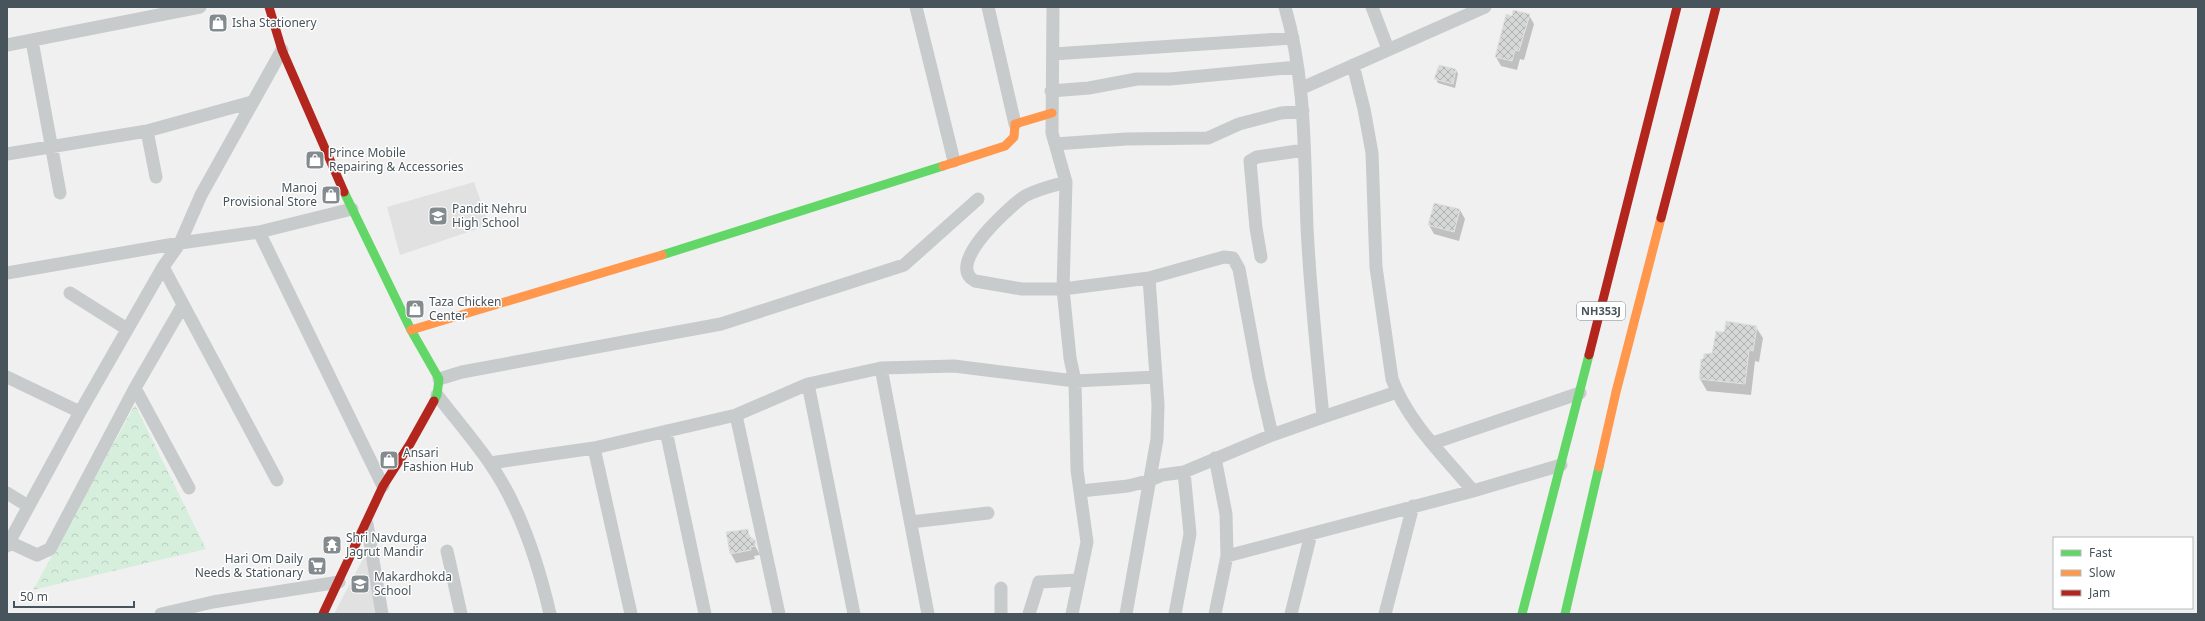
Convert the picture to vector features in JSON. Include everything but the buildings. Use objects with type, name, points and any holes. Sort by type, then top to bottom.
[{"type":"main road","points":[[269,7],[282,50],[352,209],[411,330],[439,379],[437,395],[410,444],[384,486],[323,614]]},
{"type":"main road","name":"NH353J","points":[[1522,614],[1580,393],[1677,7]]},
{"type":"main road","name":"NH353J","points":[[1565,614],[1582,546],[1616,392],[1716,7]]},
{"type":"main road","points":[[411,330],[734,233],[954,162],[1012,142],[1016,136],[1015,124],[1052,113]]},
{"type":"street","points":[[7,45],[32,41],[164,11],[200,7]]},
{"type":"street","points":[[916,7],[954,162]]},
{"type":"street","points":[[988,7],[1015,124]]},
{"type":"street","points":[[1053,7],[1052,133],[1066,182],[1063,289],[1070,358],[1075,381],[1077,470],[1087,542],[1072,614]]},
{"type":"street","points":[[1372,7],[1388,50]]},
{"type":"street","points":[[1302,88],[1485,7]]},
{"type":"street","points":[[1288,8],[1297,67],[1302,88],[1312,303],[1323,417]]},
{"type":"street","points":[[1052,54],[1293,38]]},
{"type":"street","points":[[32,41],[60,193]]},
{"type":"street","points":[[183,305],[135,388],[50,549],[37,555],[8,544],[127,329],[163,267],[180,243],[201,195],[282,50]]},
{"type":"street","points":[[1353,65],[1372,153],[1376,267],[1392,379],[1396,392],[1417,423],[1473,491]]},
{"type":"street","points":[[1052,91],[1089,88],[1137,79],[1170,79],[1297,67]]},
{"type":"street","points":[[7,154],[52,148],[147,131],[252,102]]},
{"type":"street","points":[[1055,144],[1126,139],[1208,138],[1239,124],[1281,112],[1303,111]]},
{"type":"street","points":[[147,131],[156,177]]},
{"type":"street","points":[[1261,257],[1256,228],[1250,161],[1257,157],[1304,150]]},
{"type":"street","points":[[1066,182],[1035,191],[1011,206],[987,231],[966,262],[966,270],[970,278],[976,281],[1022,289],[1063,289],[1149,278],[1224,257],[1233,258],[1239,269],[1259,378],[1272,435]]},
{"type":"street","points":[[439,379],[470,371],[721,324],[904,265],[978,199]]},
{"type":"street","points":[[7,273],[180,243],[259,232],[352,209]]},
{"type":"street","points":[[259,232],[384,486]]},
{"type":"street","points":[[163,267],[277,480]]},
{"type":"street","points":[[1126,614],[1148,481],[1157,439],[1158,405],[1149,278]]},
{"type":"street","points":[[70,293],[127,329]]},
{"type":"street","points":[[490,463],[594,448],[736,415],[808,384],[882,368],[954,366],[1075,381],[1156,377]]},
{"type":"street","points":[[882,368],[928,614]]},
{"type":"street","points":[[7,376],[80,412]]},
{"type":"street","points":[[808,384],[854,614]]},
{"type":"street","points":[[135,388],[189,488]]},
{"type":"street","points":[[1080,491],[1128,486],[1148,481],[1162,475],[1184,472],[1272,435],[1396,392]]},
{"type":"street","points":[[1433,442],[1580,393]]},
{"type":"street","points":[[437,395],[490,463],[518,513],[544,587],[550,614]]},
{"type":"street","points":[[736,415],[780,614]]},
{"type":"street","points":[[666,431],[705,614]]},
{"type":"street","points":[[594,448],[631,614]]},
{"type":"street","points":[[1214,614],[1227,556],[1226,514],[1215,458]]},
{"type":"street","points":[[1227,556],[1473,491],[1561,465]]},
{"type":"street","points":[[1175,614],[1190,534],[1184,472]]},
{"type":"street","points":[[7,493],[28,506]]},
{"type":"street","points":[[1385,614],[1413,506]]},
{"type":"street","points":[[911,522],[988,513]]},
{"type":"street","points":[[367,524],[382,614]]},
{"type":"street","points":[[1291,614],[1311,534]]},
{"type":"street","points":[[447,551],[461,614]]},
{"type":"street","points":[[1029,614],[1039,582],[1079,580]]},
{"type":"street","points":[[161,614],[213,602],[339,582]]},
{"type":"street","points":[[1001,588],[1001,614]]},
{"type":"shaded area","name":"Pandit Nehru High School","points":[[474,182],[489,225],[400,255],[387,207]]},
{"type":"shaded area","name":"Makardhokda School","points":[[366,553],[376,614],[334,614]]},
{"type":"green space","points":[[135,405],[206,549],[33,590]]},
{"type":"traffic: fast","points":[[662,255],[943,166]]},
{"type":"traffic: fast","points":[[344,192],[411,330],[439,379],[437,395],[434,401]]},
{"type":"traffic: fast","points":[[1522,614],[1589,355]]},
{"type":"traffic: fast","points":[[1565,614],[1599,467]]},
{"type":"traffic: slow","points":[[943,166],[1005,146],[1014,137],[1015,124],[1052,113]]},
{"type":"traffic: slow","points":[[1599,467],[1616,392],[1661,218]]},
{"type":"traffic: slow","points":[[411,330],[662,255]]},
{"type":"traffic: jam","points":[[269,7],[282,50],[344,192]]},
{"type":"traffic: jam","points":[[1589,355],[1677,7]]},
{"type":"traffic: jam","points":[[1661,218],[1716,7]]},
{"type":"traffic: jam","points":[[323,614],[383,486],[410,444],[434,401]]},
{"type":"place","name":"Isha Stationery","points":[[218,23]]},
{"type":"place","name":"Prince Mobile Repairing & Accessories","points":[[315,160]]},
{"type":"place","name":"Manoj Provisional Store","points":[[331,195]]},
{"type":"place","name":"Pandit Nehru High School","points":[[438,216]]},
{"type":"place","name":"Taza Chicken Center","points":[[415,309]]},
{"type":"place","name":"Ansari Fashion Hub","points":[[389,460]]},
{"type":"place","name":"Shri Navdurga Jagrut Mandir","points":[[332,545]]},
{"type":"place","name":"Hari Om Daily Needs & Stationary","points":[[317,566]]},
{"type":"place","name":"Makardhokda School","points":[[360,584]]}]
